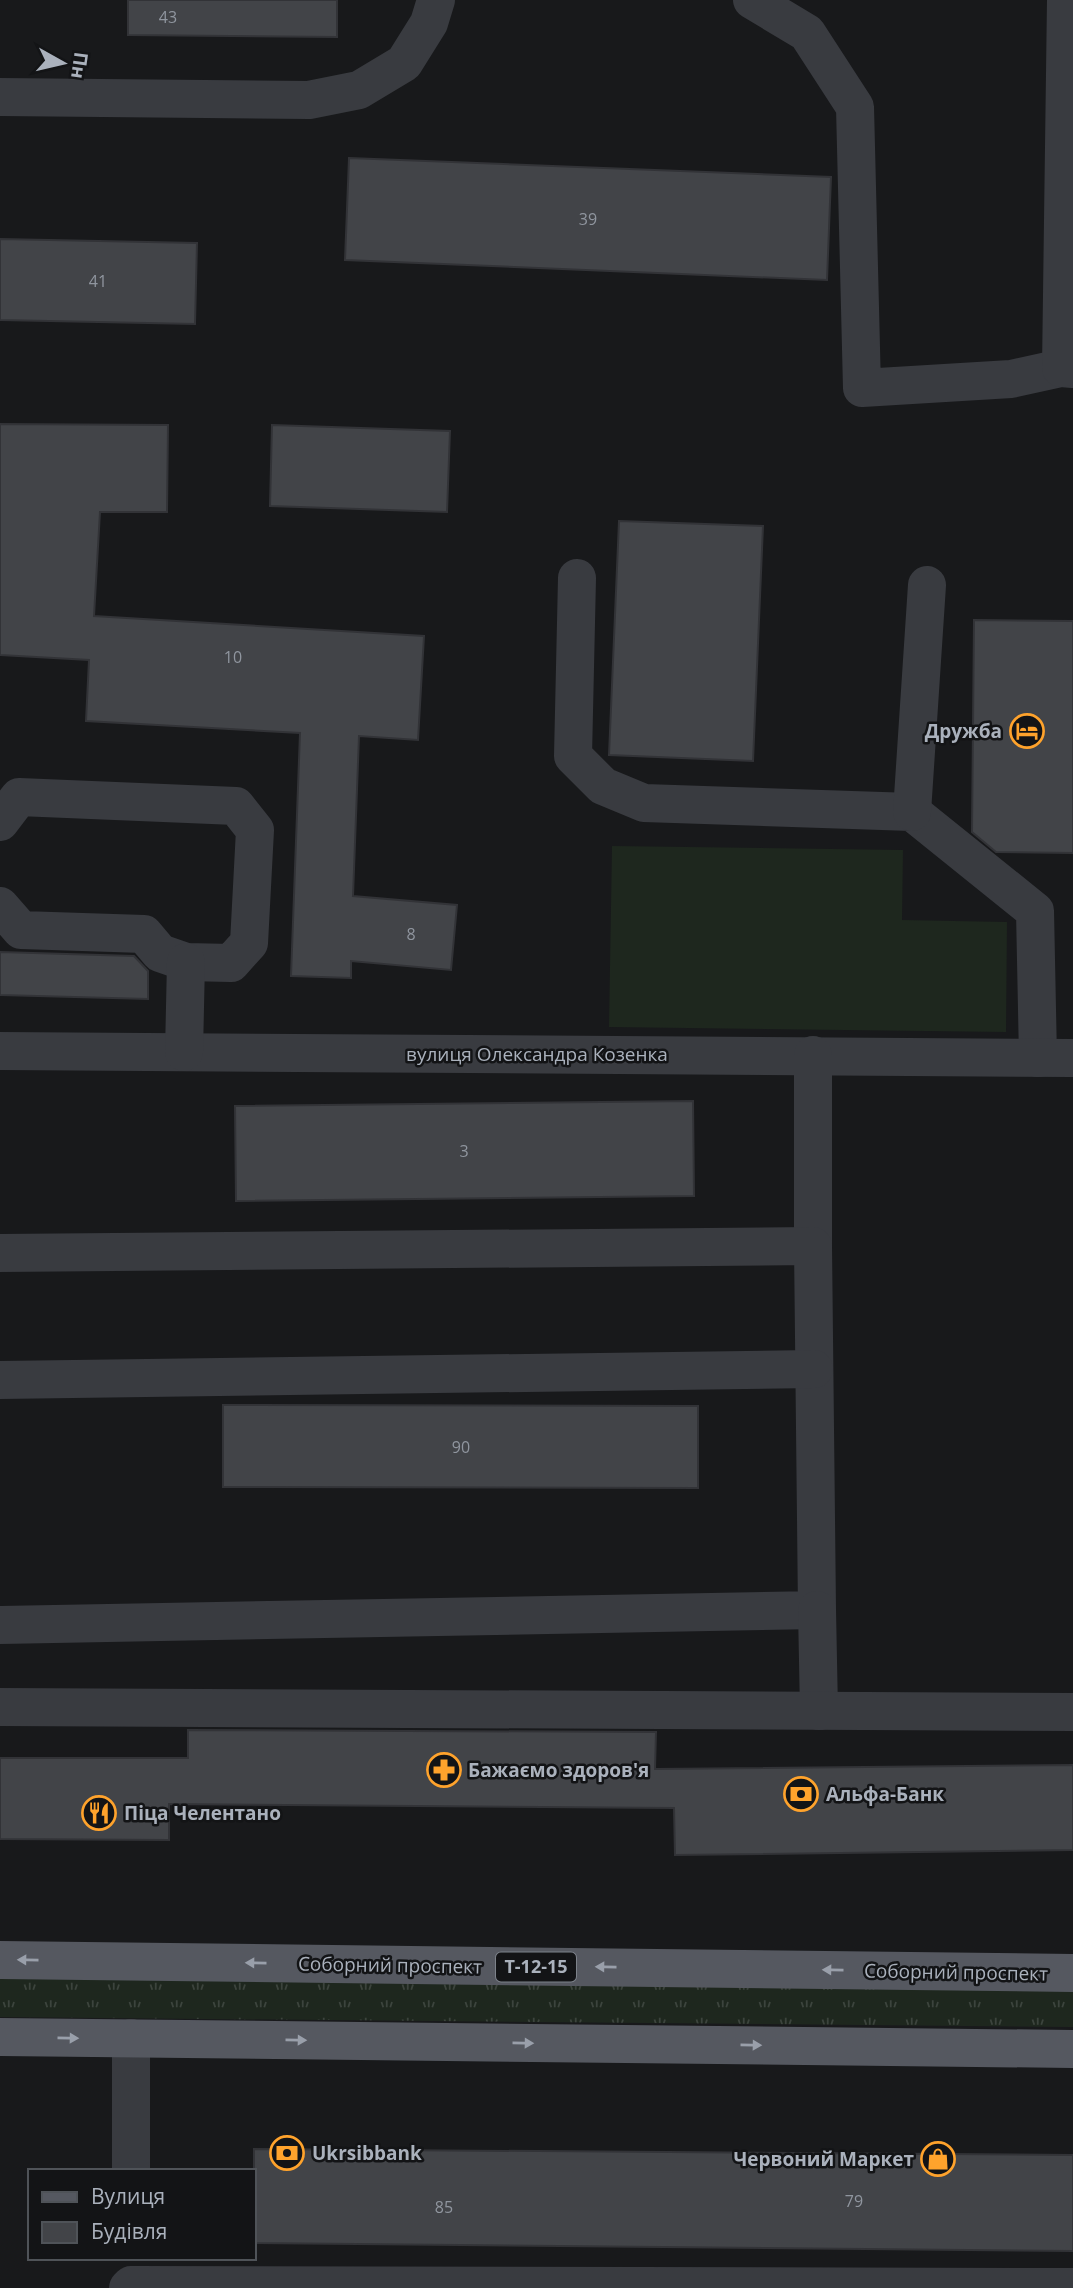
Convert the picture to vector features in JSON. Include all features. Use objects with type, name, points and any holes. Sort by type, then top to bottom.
[{"type":"main road","name":"Соборний проспект","points":[[0,1960],[1073,1973]]},
{"type":"main road","points":[[0,2037],[1073,2049]]},
{"type":"street","points":[[0,97],[309,100],[359,90],[404,62],[429,23],[436,0]]},
{"type":"street","points":[[752,0],[807,33],[855,107],[862,388],[1011,379],[1067,368],[1066,0]]},
{"type":"street","points":[[577,578],[573,756],[603,786],[644,803],[912,812],[1035,911],[1056,1058]]},
{"type":"street","points":[[912,812],[927,584]]},
{"type":"street","points":[[0,822],[19,797],[236,806],[255,830],[249,943],[231,963],[186,962],[160,953],[144,934],[21,930],[0,906]]},
{"type":"street","points":[[184,1052],[186,962]]},
{"type":"street","name":"вулиця Олександра Козенка","points":[[0,1051],[1056,1058]]},
{"type":"street","points":[[813,1055],[819,1711]]},
{"type":"street","points":[[0,1253],[813,1246]]},
{"type":"street","points":[[0,1380],[814,1369]]},
{"type":"street","points":[[0,1625],[817,1610]]},
{"type":"street","points":[[0,1707],[1073,1712]]},
{"type":"street","points":[[131,2038],[131,2169]]},
{"type":"street","points":[[130,2277],[224,2287],[1073,2287]]},
{"type":"green space","points":[[612,846],[903,850],[902,920],[1007,922],[1006,1032],[609,1027]]},
{"type":"green space","points":[[0,1974],[1073,1991],[1073,2027],[0,2017]]},
{"type":"building","points":[[128,0],[337,0],[337,37],[128,35]]},
{"type":"building","points":[[349,158],[831,177],[827,280],[345,260]]},
{"type":"building","points":[[0,239],[197,243],[195,324],[0,320]]},
{"type":"building","points":[[0,424],[168,425],[167,512],[100,512],[94,616],[424,636],[418,740],[359,736],[353,896],[457,905],[451,970],[351,961],[351,978],[291,976],[300,733],[86,721],[89,660],[0,655]]},
{"type":"building","points":[[272,425],[450,431],[447,512],[270,506]]},
{"type":"building","points":[[619,521],[763,526],[753,761],[609,755]]},
{"type":"building","points":[[974,620],[1073,621],[1073,853],[996,852],[972,832]]},
{"type":"building","points":[[0,952],[134,956],[148,971],[148,999],[0,995]]},
{"type":"building","points":[[693,1101],[694,1196],[236,1201],[235,1106]]},
{"type":"building","points":[[223,1405],[698,1406],[698,1488],[223,1487]]},
{"type":"building","points":[[188,1730],[656,1732],[655,1769],[1073,1765],[1073,1850],[675,1855],[674,1808],[169,1804],[169,1840],[0,1839],[0,1758],[188,1758]]},
{"type":"building","points":[[254,2149],[1073,2155],[1073,2251],[256,2243]]},
{"type":"place","name":"Дружба","points":[[1027,731]]},
{"type":"place","name":"Бажаємо здоров'я","points":[[444,1770]]},
{"type":"place","name":"Альфа-Банк","points":[[801,1794]]},
{"type":"place","name":"Піца Челентано","points":[[99,1813]]},
{"type":"place","name":"Ukrsibbank","points":[[287,2153]]},
{"type":"place","name":"Червоний Маркет","points":[[938,2159]]}]
